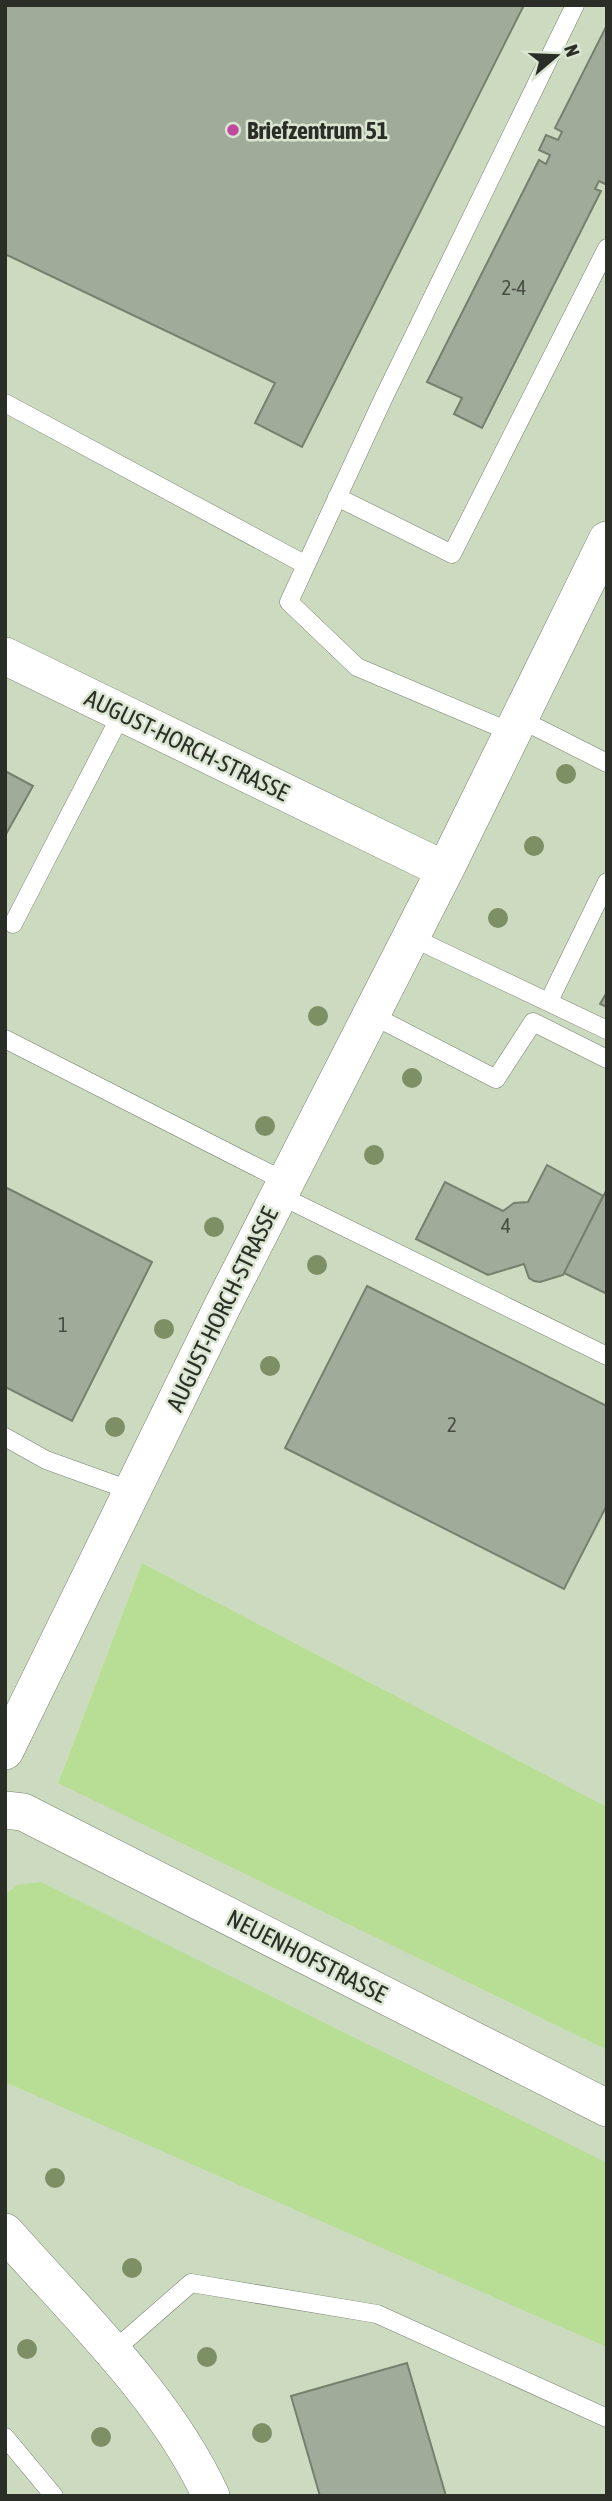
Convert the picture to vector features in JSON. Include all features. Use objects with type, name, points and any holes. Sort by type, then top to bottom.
[{"type":"street","name":"AUGUST-HORCH-STRASSE","points":[[5,1751],[282,1188],[605,550]]},
{"type":"street","name":"AUGUST-HORCH-STRASSE","points":[[5,656],[445,870]]},
{"type":"street","name":"NEUENHOFSTRASSE","points":[[5,1810],[23,1812],[605,2104]]},
{"type":"street","points":[[5,2232],[167,2417],[193,2456],[211,2496]]},
{"type":"lane","points":[[575,5],[383,399],[289,602],[357,667],[517,726],[607,763]]},
{"type":"lane","points":[[337,497],[453,554],[607,248]]},
{"type":"lane","points":[[5,404],[306,565]]},
{"type":"lane","points":[[13,924],[122,713]]},
{"type":"lane","points":[[549,1002],[607,883]]},
{"type":"lane","points":[[409,936],[607,1030]]},
{"type":"lane","points":[[370,1014],[496,1079],[533,1022],[607,1059]]},
{"type":"lane","points":[[5,1040],[282,1188],[607,1356]]},
{"type":"lane","points":[[5,1437],[46,1460],[132,1491]]},
{"type":"lane","points":[[111,2353],[191,2283],[377,2314],[607,2418]]},
{"type":"lane","points":[[5,2437],[54,2496]]},
{"type":"shaded area","points":[[5,5],[607,5],[607,1807],[142,1563],[58,1782],[607,2050],[607,2496],[5,2496]]},
{"type":"green space","points":[[142,1563],[607,1807],[607,2050],[58,1783]]},
{"type":"green space","points":[[41,1882],[607,2163],[607,2347],[5,2082],[5,1895],[17,1885]]},
{"type":"building","name":"Briefzentrum 51","points":[[5,5],[524,5],[302,447],[255,423],[275,383],[5,254]]},
{"type":"building","points":[[607,25],[607,185],[599,181],[595,189],[601,191],[482,428],[454,414],[462,398],[427,382],[539,160],[546,164],[550,155],[539,150],[546,135],[558,140],[562,132],[555,128]]},
{"type":"building","points":[[5,771],[33,786],[5,836]]},
{"type":"building","points":[[607,992],[607,1007],[600,1004]]},
{"type":"building","points":[[547,1165],[603,1196],[563,1275],[540,1282],[534,1281],[529,1278],[524,1264],[488,1275],[416,1239],[445,1182],[503,1211],[514,1203],[528,1202]]},
{"type":"building","points":[[5,1187],[152,1262],[72,1421],[5,1387]]},
{"type":"building","points":[[607,1189],[607,1294],[564,1273]]},
{"type":"building","points":[[367,1286],[607,1406],[607,1505],[564,1589],[285,1448]]},
{"type":"building","points":[[407,2363],[446,2496],[320,2496],[291,2396]]},
{"type":"place","name":"Briefzentrum 51","points":[[233,130]]}]
